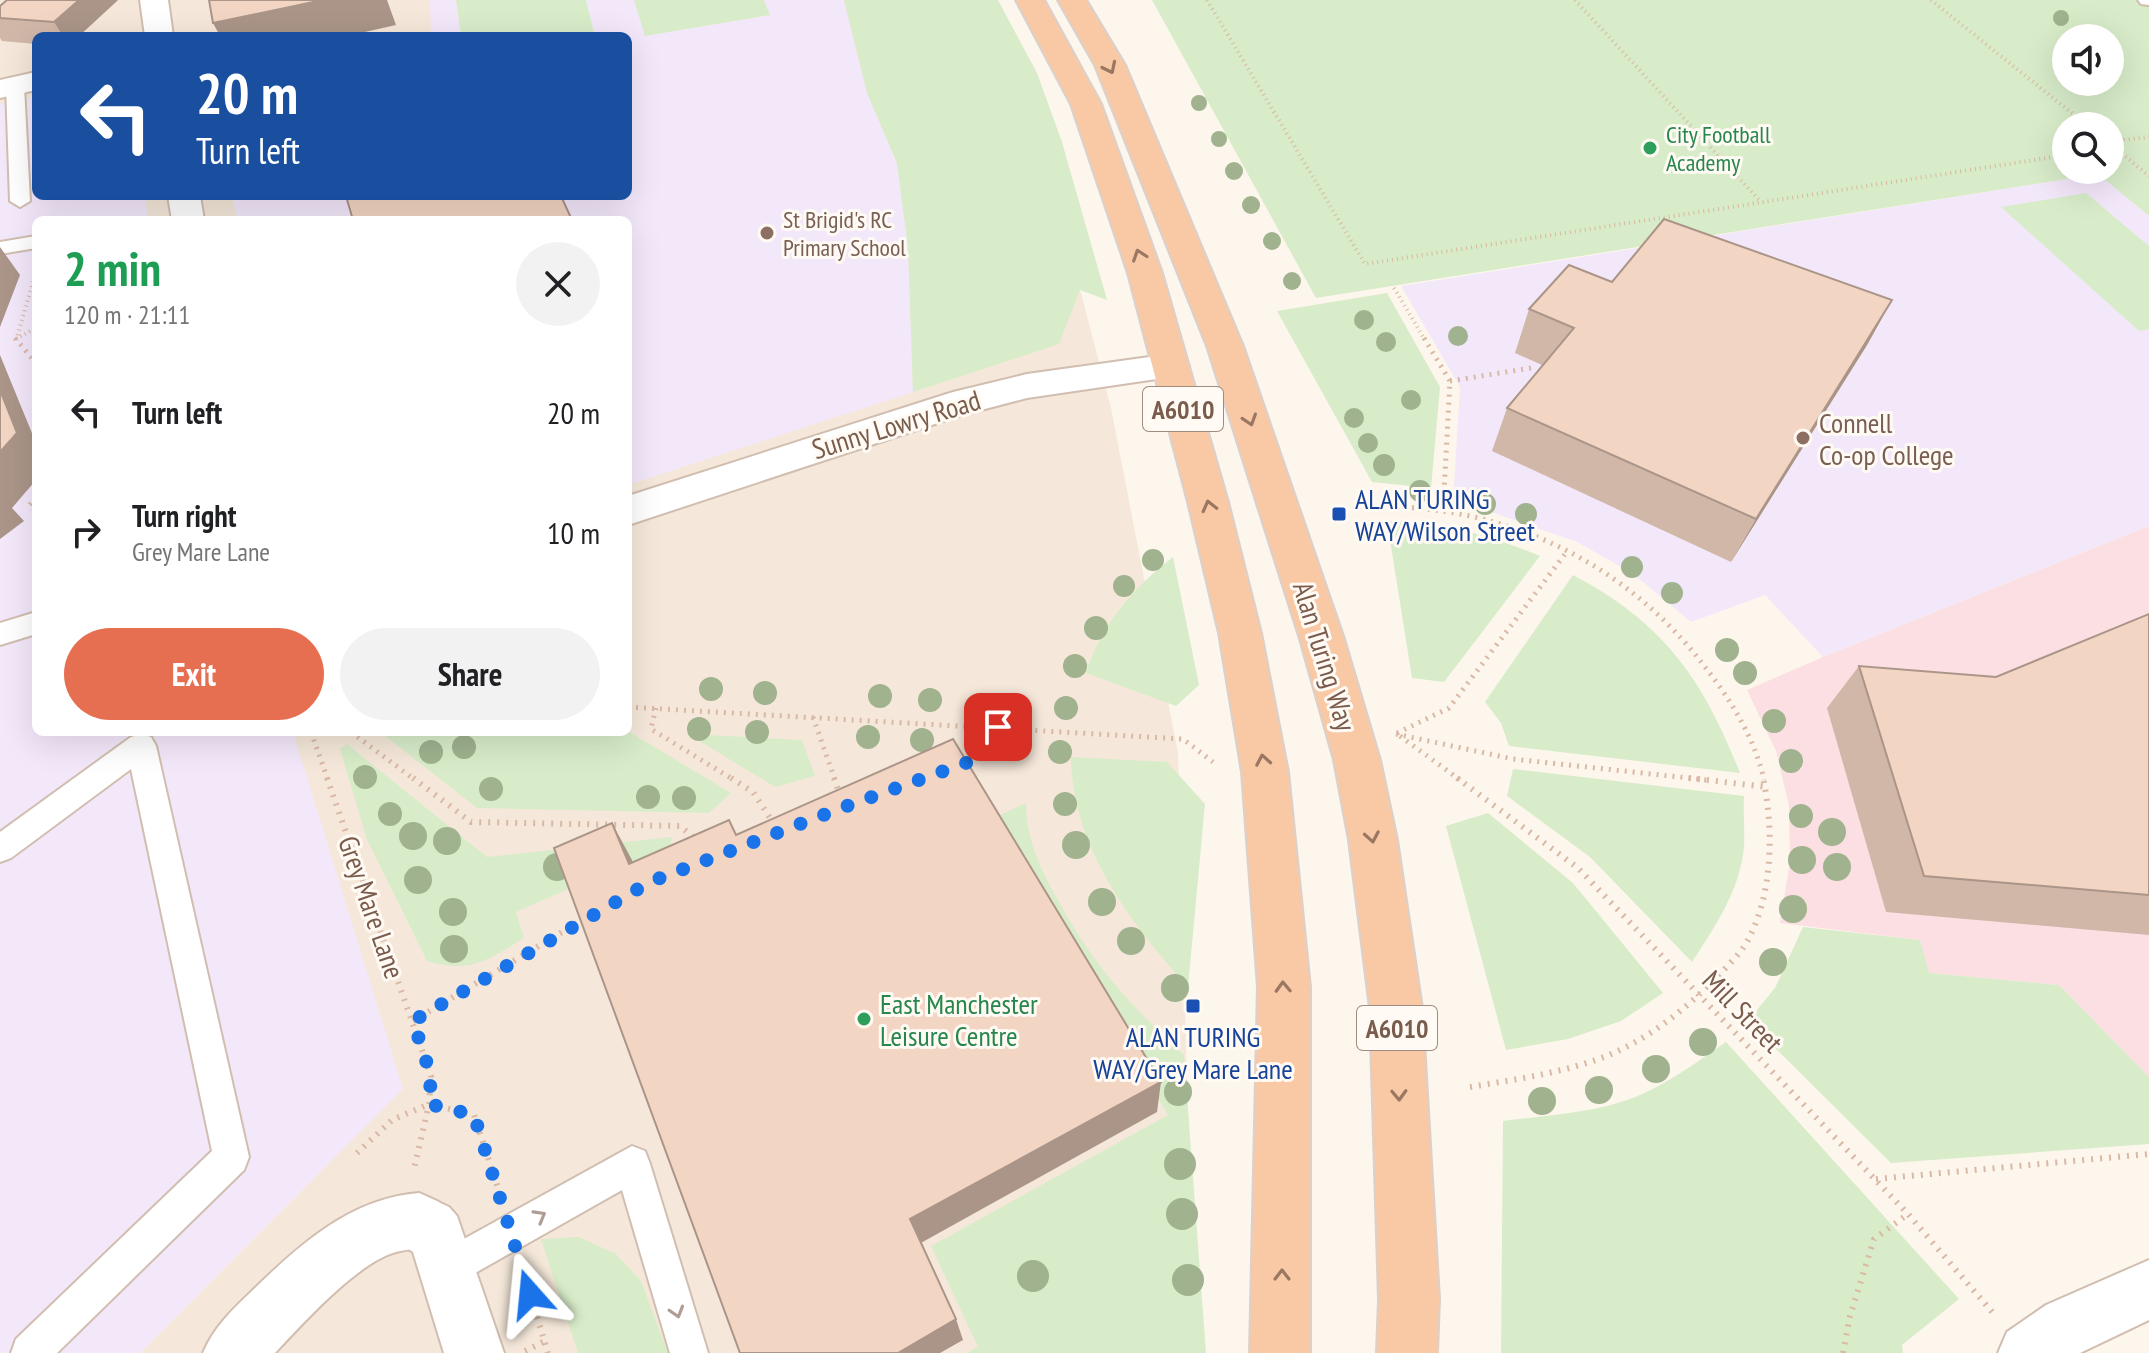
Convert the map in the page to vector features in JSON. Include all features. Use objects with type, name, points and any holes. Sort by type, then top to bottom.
[{"type":"highway","name":"A6010","points":[[1030,0],[1086,104],[1145,273],[1240,633],[1265,772],[1284,987],[1280,1353]]},
{"type":"highway","name":"Alan Turing Way","points":[[1072,0],[1110,65],[1225,346],[1322,639],[1357,760],[1373,840],[1396,1008],[1409,1299],[1407,1353]]},
{"type":"street","points":[[154,0],[158,32]]},
{"type":"street","name":"Sunny Lowry Road","points":[[632,510],[953,405],[1027,386],[1171,366]]},
{"type":"street","points":[[233,1353],[260,1324],[344,1249],[382,1227],[423,1238],[474,1353]]},
{"type":"street","points":[[2013,1336],[2067,1326],[2149,1290]]},
{"type":"lane","points":[[17,85],[9,155],[20,201]]},
{"type":"lane","points":[[0,248],[32,243]]},
{"type":"lane","points":[[0,634],[32,624]]},
{"type":"lane","points":[[0,849],[141,746],[231,1157],[30,1353]]},
{"type":"lane","points":[[423,1238],[511,1232],[632,1164],[689,1353]]},
{"type":"path","points":[[1207,0],[1365,264],[2052,157]]},
{"type":"path","points":[[1575,0],[1761,202]]},
{"type":"path","points":[[1931,0],[2071,112]]},
{"type":"path","points":[[2124,140],[2149,137]]},
{"type":"path","points":[[2124,156],[2149,176]]},
{"type":"path","points":[[15,339],[32,285]]},
{"type":"path","points":[[1394,288],[1450,381],[1443,511]]},
{"type":"path","points":[[15,339],[32,330]]},
{"type":"path","points":[[15,339],[32,358]]},
{"type":"path","points":[[1450,381],[1531,368]]},
{"type":"path","points":[[1364,507],[1443,511],[1504,526],[1568,550],[1614,576],[1673,627],[1714,676],[1746,726],[1767,787],[1771,827],[1765,893],[1746,944],[1698,997],[1659,1029],[1613,1054],[1558,1073],[1470,1087]]},
{"type":"path","points":[[1397,734],[1449,708],[1568,550]]},
{"type":"path","points":[[632,707],[1183,739],[1220,766]]},
{"type":"path","points":[[656,708],[651,729],[753,792],[779,832]]},
{"type":"path","points":[[813,717],[844,807]]},
{"type":"path","points":[[952,768],[966,763],[998,727]]},
{"type":"path","points":[[1397,734],[1513,759],[1767,787]]},
{"type":"path","name":"Mill Street","points":[[1397,734],[1578,868],[1908,1214],[2013,1336]]},
{"type":"path","name":"Grey Mare Lane","points":[[312,736],[431,1076],[423,1238]]},
{"type":"path","points":[[356,736],[471,822],[680,826],[704,845]]},
{"type":"path","points":[[413,1021],[590,916]]},
{"type":"path","points":[[357,1153],[392,1120],[429,1104],[474,1115],[548,1353]]},
{"type":"path","points":[[1875,1179],[2149,1154]]},
{"type":"path","points":[[1843,1353],[1850,1316],[1874,1239],[1908,1214]]},
{"type":"path","points":[[520,1353],[545,1341]]},
{"type":"shaded area","points":[[0,0],[973,0],[1036,120],[1111,408],[1178,753],[1188,1120],[1185,1353],[0,1353]]},
{"type":"shaded area","name":"St Brigid's RC Primary School","points":[[430,0],[844,0],[867,93],[897,163],[908,247],[913,392],[632,484],[632,216],[236,216],[233,200],[632,200],[632,32],[431,32]]},
{"type":"shaded area","points":[[32,98],[32,200],[146,200],[148,216],[32,216],[32,736],[294,736],[403,1089],[140,1353],[0,1353],[0,104]]},
{"type":"shaded area","name":"Connell Co-op College","points":[[2052,181],[2052,184],[2110,184],[2149,216],[2149,526],[1823,657],[1765,595],[1691,622],[1632,573],[1577,542],[1494,513],[1453,504],[1460,387],[1401,286]]},
{"type":"shaded area","points":[[2149,526],[2149,1077],[2059,985],[1928,973],[1919,940],[1780,923],[1790,862],[1789,806],[1776,751],[1747,690]]},
{"type":"green space","points":[[456,0],[586,0],[594,32],[460,32]]},
{"type":"green space","points":[[634,0],[764,0],[770,15],[645,36]]},
{"type":"green space","points":[[844,0],[998,0],[1037,73],[1062,142],[1107,300],[1080,290],[1059,344],[913,392],[908,247],[897,163],[867,93]]},
{"type":"green space","name":"City Football Academy","points":[[1152,0],[2149,0],[2149,216],[2110,184],[2124,184],[2124,112],[2052,112],[2052,181],[1316,298]]},
{"type":"green space","points":[[2086,193],[2149,246],[2149,329],[2139,331],[2001,207]]},
{"type":"green space","points":[[1387,293],[1440,387],[1431,488],[1372,482],[1277,311]]},
{"type":"green space","points":[[1387,521],[1465,531],[1540,556],[1444,682],[1412,678]]},
{"type":"green space","points":[[1173,557],[1199,685],[1176,706],[1086,673],[1100,639],[1120,608]]},
{"type":"green space","points":[[1573,575],[1632,613],[1677,657],[1711,709],[1740,773],[1509,746],[1501,723],[1485,702]]},
{"type":"green space","points":[[632,734],[731,793],[709,813],[477,808],[385,736]]},
{"type":"green space","points":[[688,734],[802,740],[815,776],[775,787]]},
{"type":"green space","points":[[347,744],[487,857],[672,837],[668,857],[638,873],[632,861],[516,912],[524,938],[478,963],[456,966],[427,961],[366,837],[340,749]]},
{"type":"green space","points":[[1071,757],[1167,762],[1205,804],[1188,987],[1126,909],[1093,852],[1074,790]]},
{"type":"green space","points":[[1513,769],[1744,796],[1742,863],[1718,922],[1692,962],[1590,857],[1507,796]]},
{"type":"green space","points":[[1026,803],[1036,854],[1072,925],[1114,984],[1184,1055],[1206,1353],[967,1353],[978,1347],[931,1246],[1168,1115],[991,819]]},
{"type":"green space","points":[[1488,813],[1573,883],[1663,993],[1621,1021],[1568,1039],[1506,1050],[1446,826]]},
{"type":"green space","points":[[1803,927],[1920,940],[1929,973],[2059,985],[2149,1077],[2149,1144],[1891,1163],[1748,1021],[1775,988]]},
{"type":"green space","points":[[1726,1042],[1959,1299],[1902,1345],[1903,1353],[1501,1353],[1503,1121],[1574,1112],[1626,1100],[1664,1083]]},
{"type":"green space","points":[[579,1237],[616,1254],[641,1281],[668,1353],[578,1353],[541,1239]]},
{"type":"building","points":[[7,0],[79,0],[54,22],[0,18],[0,6]]},
{"type":"building","points":[[209,0],[323,0],[213,23]]},
{"type":"building","points":[[347,200],[563,200],[570,216],[352,216]]},
{"type":"building","points":[[1664,219],[1892,300],[1756,519],[1507,408],[1574,328],[1529,309],[1569,265],[1612,282]]},
{"type":"building","points":[[0,390],[17,433],[0,452]]},
{"type":"building","points":[[2149,614],[2149,895],[1924,876],[1859,666],[1996,677]]},
{"type":"building","name":"East Manchester Leisure Centre","points":[[953,739],[1161,1082],[910,1219],[956,1319],[898,1353],[740,1353],[554,848],[612,823],[629,864],[729,820],[736,835]]},
{"type":"place","name":"City Football Academy","points":[[1650,148]]},
{"type":"place","name":"St Brigid's RC Primary School","points":[[767,233]]},
{"type":"place","name":"Connell Co-op College","points":[[1803,438]]},
{"type":"place","name":"ALAN TURING WAY/Wilson Street","points":[[1339,514]]},
{"type":"place","name":"ALAN TURING WAY/Grey Mare Lane","points":[[1193,1006]]},
{"type":"place","name":"East Manchester Leisure Centre","points":[[864,1019]]},
{"type":"route","points":[[530,1294],[474,1115],[429,1104],[431,1076],[413,1021],[650,882],[966,763],[998,727]]}]
